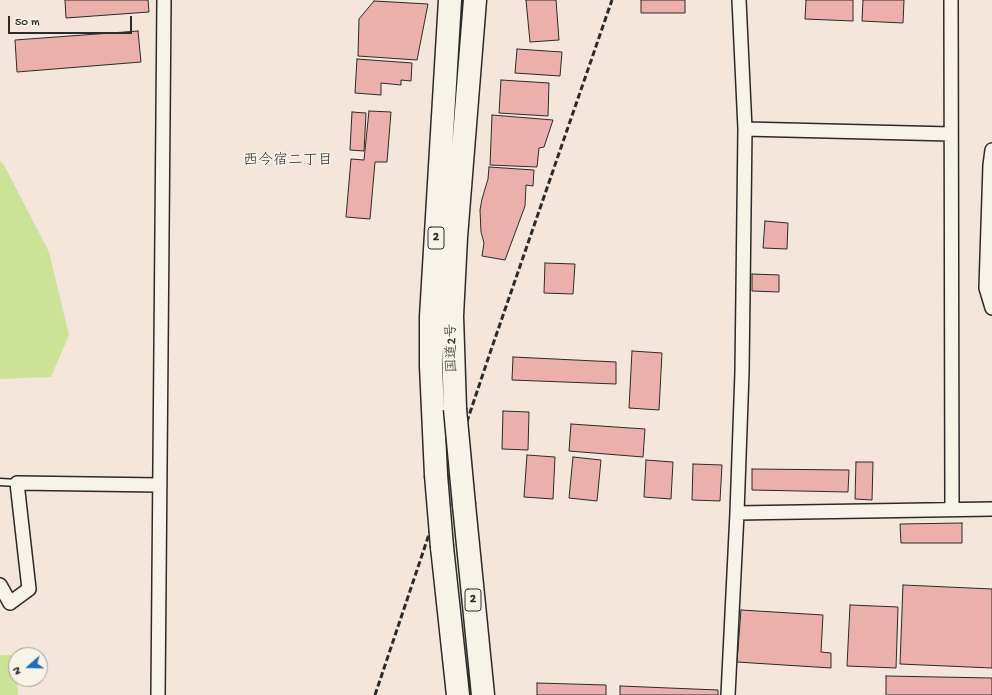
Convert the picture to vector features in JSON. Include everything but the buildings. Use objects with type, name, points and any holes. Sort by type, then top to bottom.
[{"type":"highway","name":"国道2号","points":[[450,0],[431,317],[431,366],[436,475],[458,695]]},
{"type":"highway","name":"国道2号","points":[[474,0],[456,237],[452,316],[455,409],[483,695]]},
{"type":"street","points":[[158,695],[164,0]]},
{"type":"street","points":[[728,695],[742,372],[745,130],[739,0]]},
{"type":"street","points":[[951,0],[952,509]]},
{"type":"street","points":[[745,130],[951,134]]},
{"type":"street","points":[[992,150],[990,164],[986,288],[992,308]]},
{"type":"street","points":[[0,585],[10,603],[29,589],[17,483],[160,485]]},
{"type":"street","points":[[737,513],[992,509]]},
{"type":"lane","points":[[0,482],[17,483]]},
{"type":"green space","points":[[0,161],[4,165],[49,252],[69,335],[51,377],[0,379]]},
{"type":"green space","points":[[0,655],[8,655],[8,687],[17,687],[18,695],[0,695]]},
{"type":"railway","points":[[375,695],[490,353],[612,0]]},
{"type":"district","name":"西今宿二丁目","points":[[288,162]]}]
